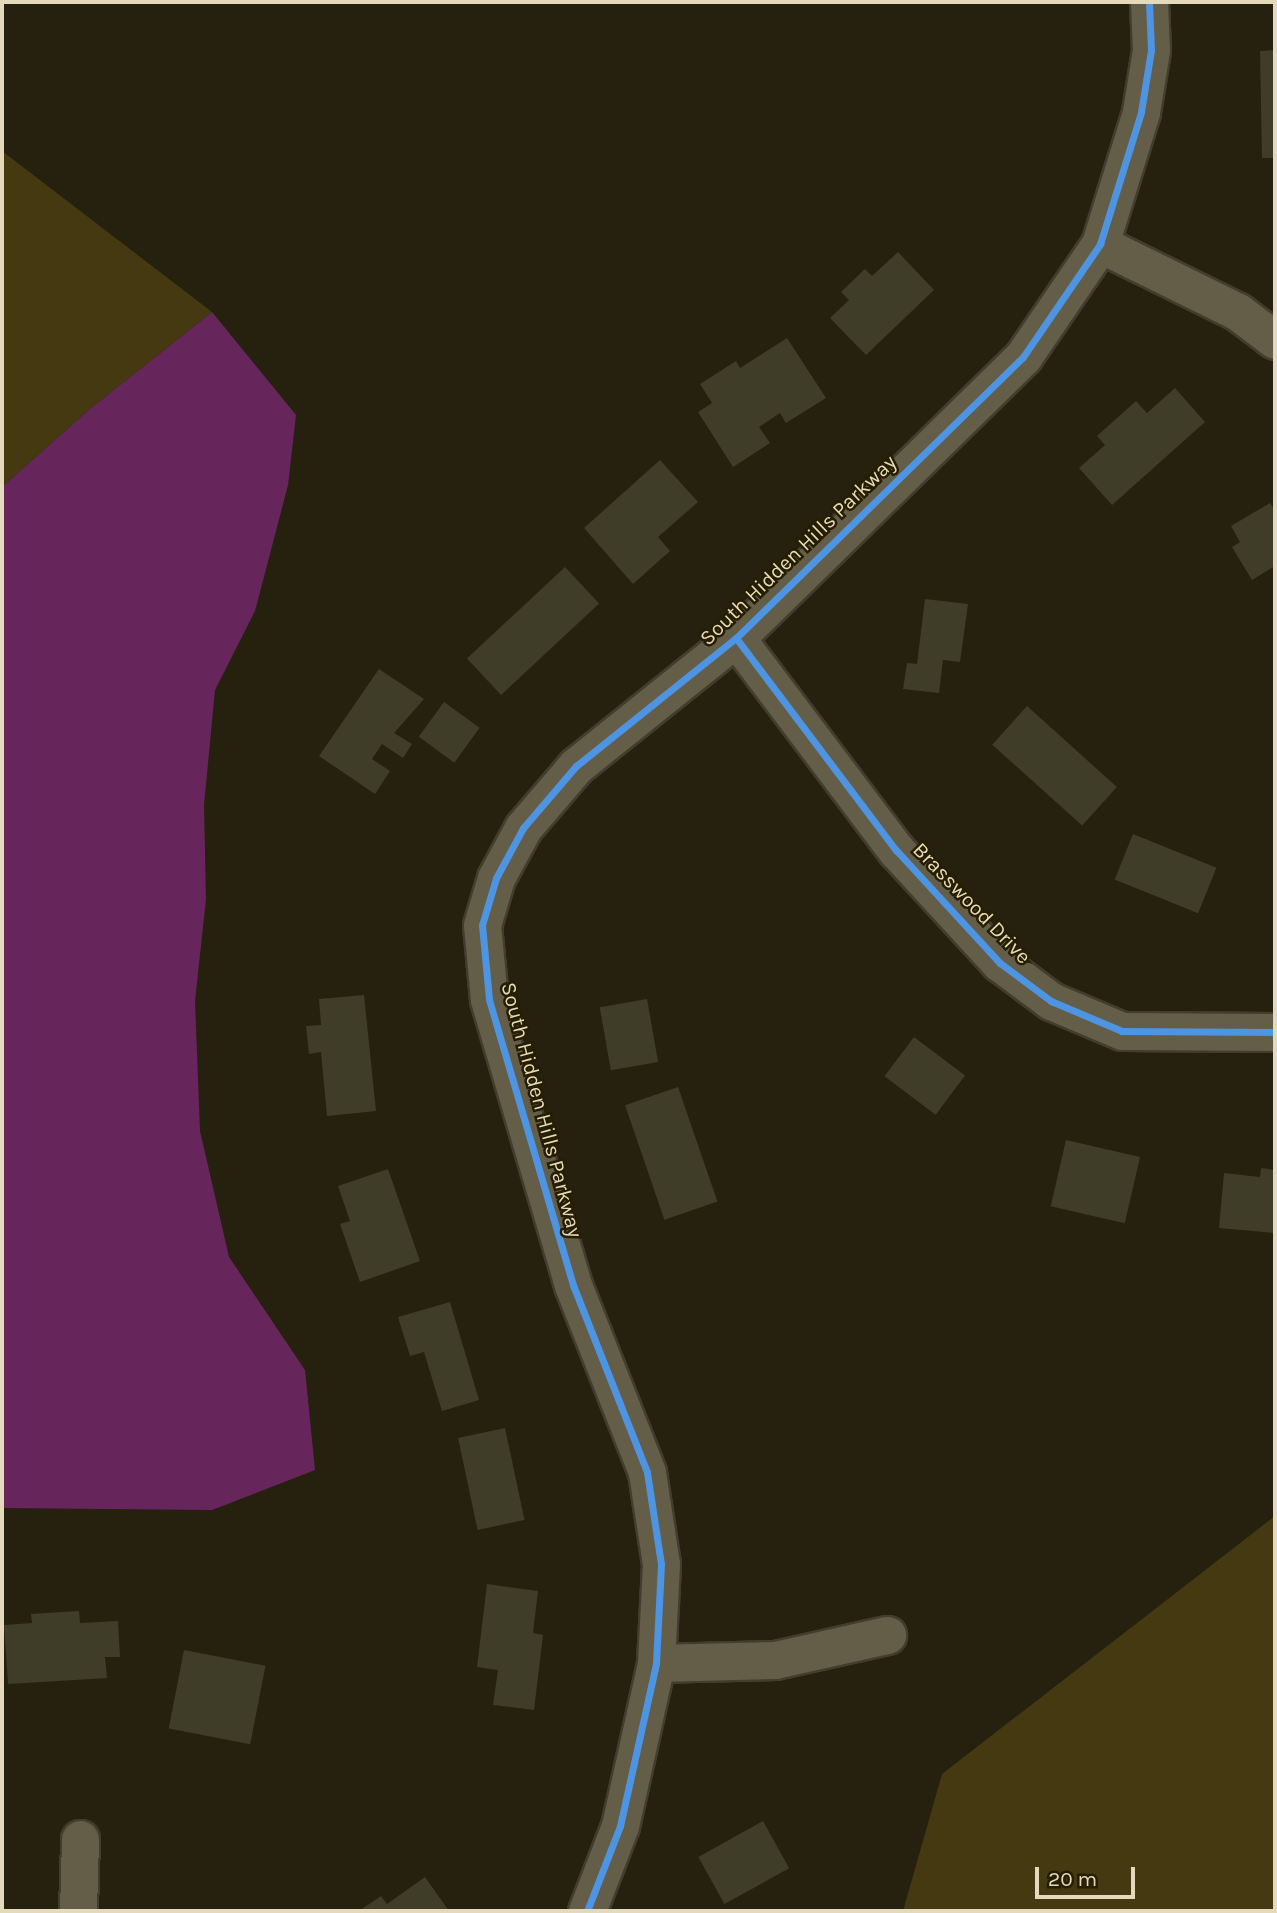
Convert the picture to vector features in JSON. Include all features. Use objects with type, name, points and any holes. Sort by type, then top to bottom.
[{"type":"street","name":"South Hidden Hills Parkway","points":[[587,1911],[620,1826],[656,1663],[661,1564],[647,1472],[573,1285],[489,999],[482,925],[496,878],[523,828],[576,766],[736,638],[1023,357],[1100,244],[1141,112],[1151,50],[1149,2]]},
{"type":"street","points":[[1100,244],[1238,312],[1275,340]]},
{"type":"street","name":"Brasswood Drive","points":[[736,638],[896,850],[1000,963],[1051,1001],[1122,1031],[1275,1032]]},
{"type":"street","points":[[656,1663],[775,1660],[887,1636]]},
{"type":"street","points":[[78,1911],[80,1839]]},
{"type":"shaded area","points":[[2,151],[212,312],[91,408],[2,487]]},
{"type":"shaded area","points":[[212,312],[296,415],[288,485],[255,611],[215,690],[204,805],[206,899],[195,1001],[200,1131],[229,1257],[305,1370],[315,1470],[212,1510],[2,1508],[2,487],[91,408]]},
{"type":"shaded area","points":[[1275,1516],[1275,1911],[903,1911],[942,1774]]},
{"type":"building","points":[[1275,50],[1275,158],[1262,158],[1260,51]]},
{"type":"building","points":[[898,252],[934,290],[866,355],[830,318],[849,300],[841,292],[865,269],[872,276]]},
{"type":"building","points":[[787,338],[826,398],[786,423],[780,413],[759,427],[770,443],[733,467],[698,412],[712,403],[700,384],[736,361],[740,368]]},
{"type":"building","points":[[1175,388],[1205,422],[1112,505],[1079,468],[1105,445],[1097,436],[1136,401],[1147,413]]},
{"type":"building","points":[[660,460],[698,502],[658,537],[670,551],[633,584],[584,528]]},
{"type":"building","points":[[1270,503],[1275,511],[1275,566],[1252,580],[1232,547],[1240,542],[1231,526]]},
{"type":"building","points":[[565,567],[599,604],[501,695],[467,658]]},
{"type":"building","points":[[925,599],[968,604],[960,662],[943,660],[939,693],[903,689],[907,663],[917,664]]},
{"type":"building","points":[[379,669],[424,699],[394,733],[412,744],[403,758],[382,744],[372,759],[390,771],[375,794],[319,756]]},
{"type":"building","points":[[444,702],[480,728],[454,763],[419,737]]},
{"type":"building","points":[[1027,706],[1117,787],[1082,826],[992,745]]},
{"type":"building","points":[[1133,834],[1216,868],[1198,913],[1115,879]]},
{"type":"building","points":[[364,995],[376,1111],[327,1116],[321,1052],[309,1054],[306,1026],[321,1025],[319,999]]},
{"type":"building","points":[[647,999],[658,1062],[611,1070],[600,1007]]},
{"type":"building","points":[[914,1037],[965,1076],[936,1115],[885,1076]]},
{"type":"building","points":[[678,1087],[717,1201],[664,1220],[625,1105]]},
{"type":"building","points":[[1066,1140],[1140,1157],[1125,1223],[1051,1206]]},
{"type":"building","points":[[1261,1168],[1275,1170],[1275,1233],[1219,1228],[1224,1173],[1260,1177]]},
{"type":"building","points":[[388,1169],[420,1261],[360,1282],[340,1224],[350,1221],[338,1186]]},
{"type":"building","points":[[450,1302],[479,1400],[442,1411],[424,1352],[410,1356],[398,1317]]},
{"type":"building","points":[[505,1428],[525,1520],[478,1530],[458,1438]]},
{"type":"building","points":[[487,1584],[538,1591],[533,1633],[543,1635],[534,1710],[493,1705],[498,1670],[477,1667]]},
{"type":"building","points":[[79,1611],[80,1623],[118,1621],[120,1657],[105,1657],[107,1678],[8,1684],[4,1625],[32,1623],[31,1614]]},
{"type":"building","points":[[184,1650],[265,1666],[250,1744],[169,1729]]},
{"type":"building","points":[[763,1821],[789,1868],[724,1904],[698,1857]]},
{"type":"building","points":[[425,1877],[449,1911],[359,1911],[381,1896],[387,1904]]},
{"type":"cycle path","points":[[587,1911],[620,1826],[656,1663],[661,1564],[647,1472],[573,1285],[489,999],[482,925],[496,878],[523,828],[576,766],[736,638],[1023,357],[1100,244],[1141,112],[1151,50],[1149,2]]},
{"type":"cycle path","points":[[736,638],[896,850],[1000,963],[1051,1001],[1122,1031],[1275,1032]]}]
